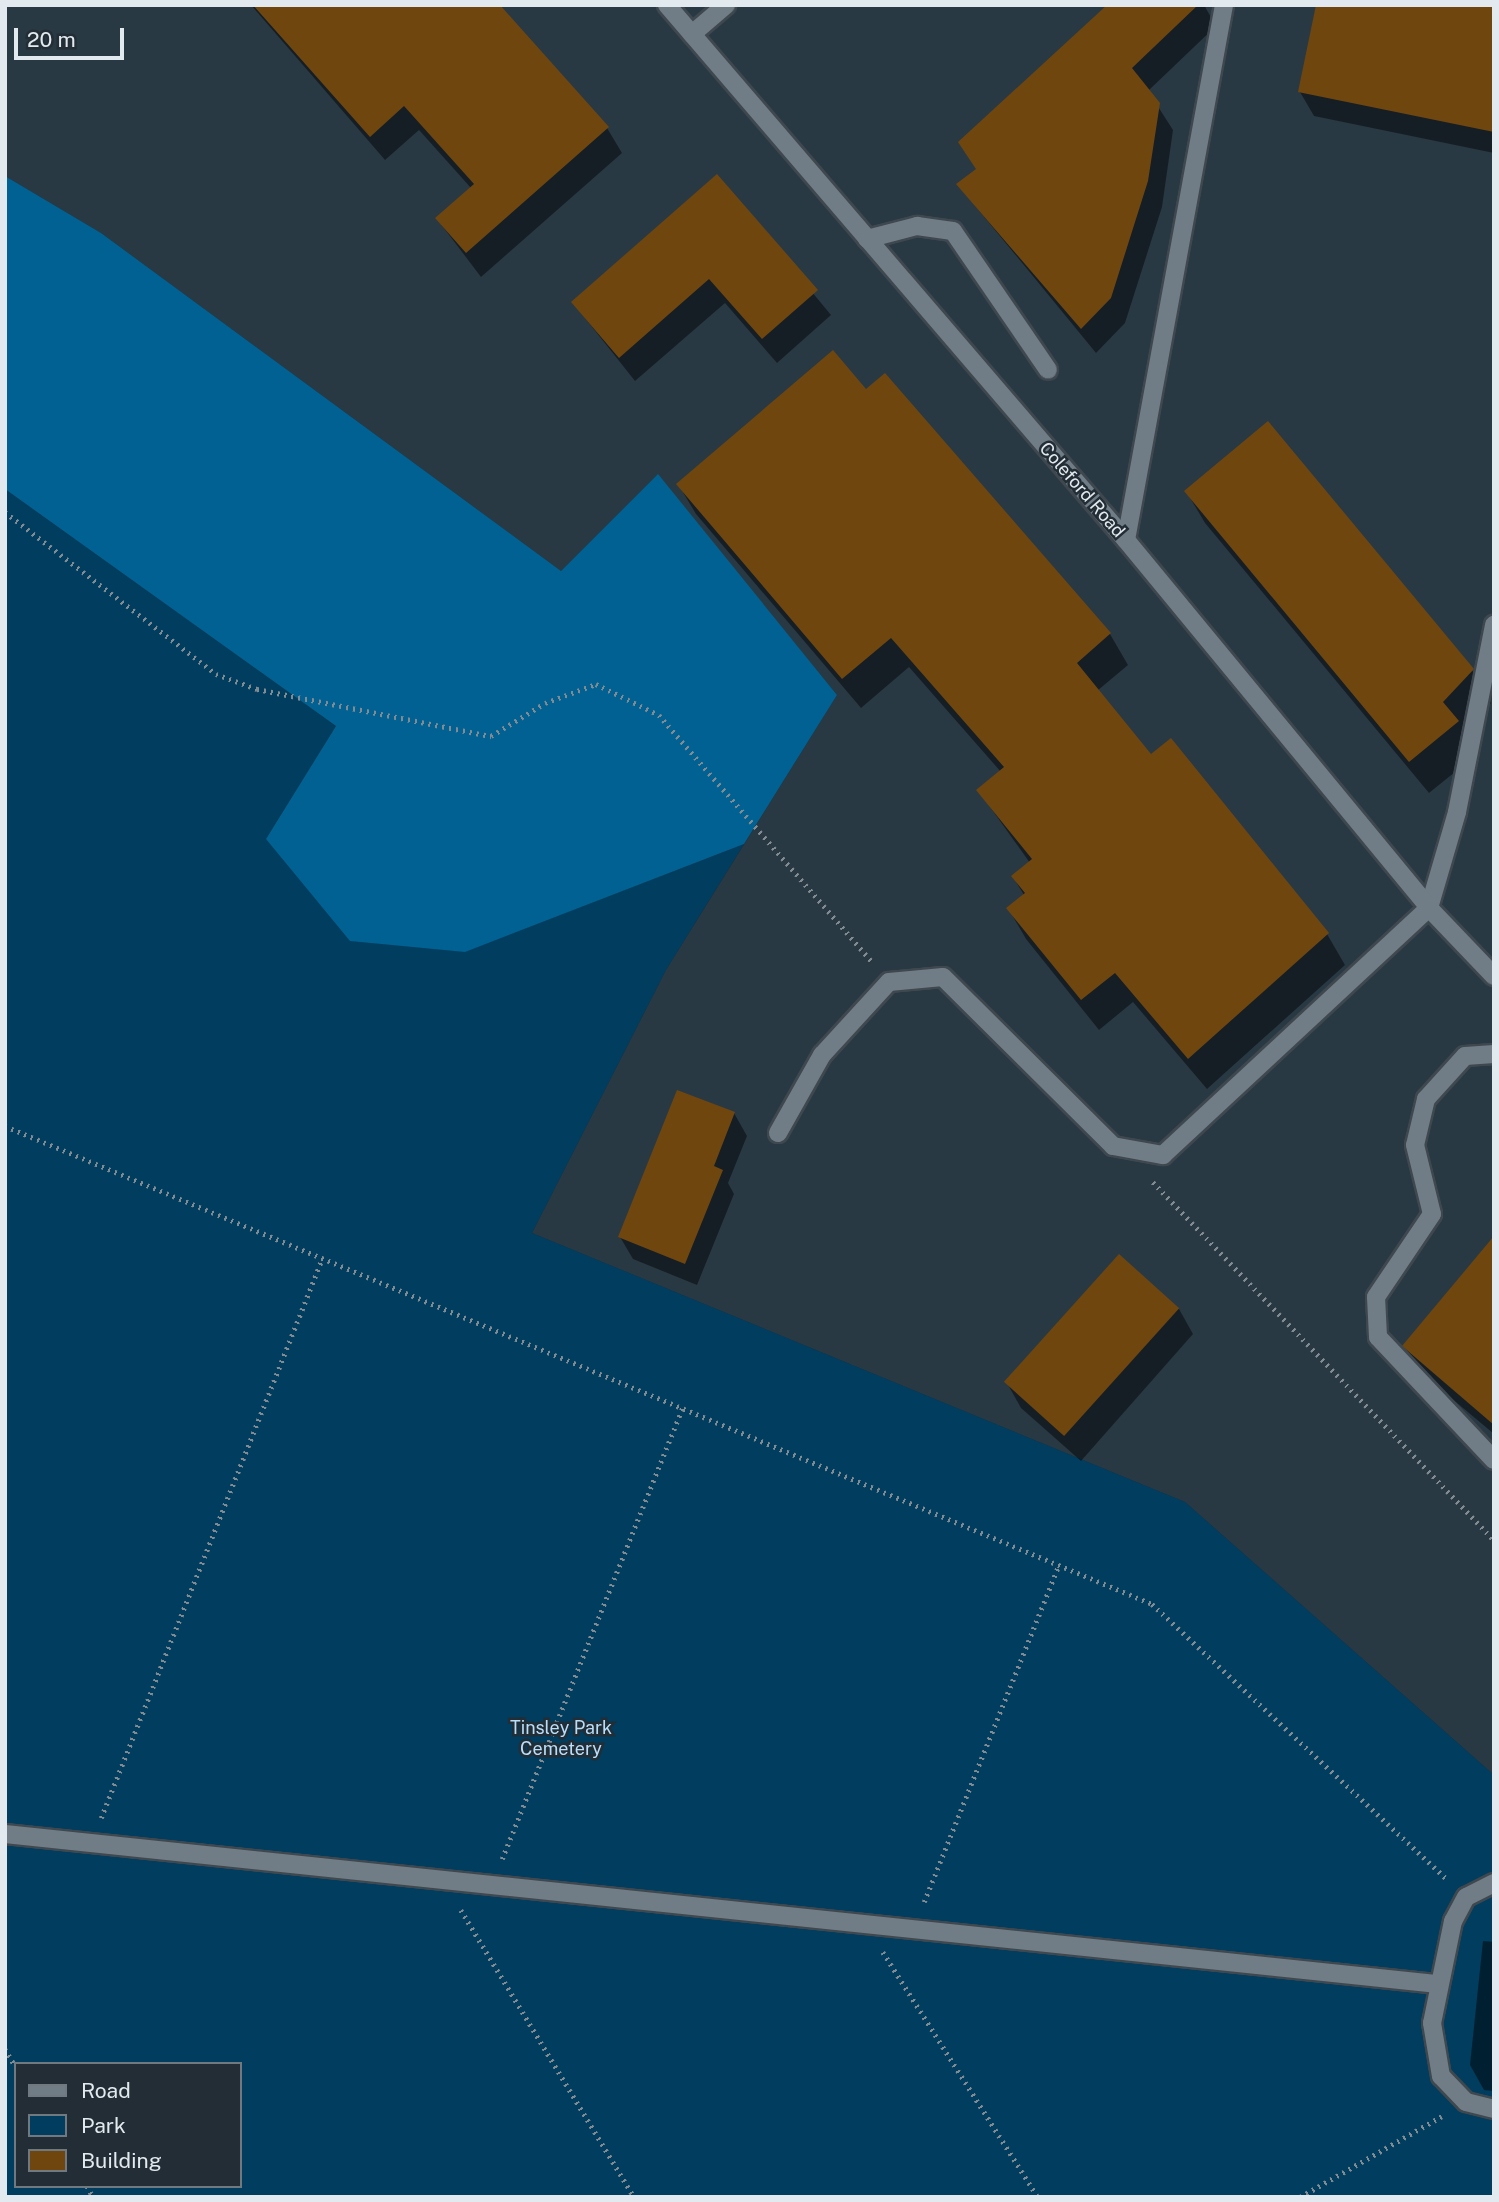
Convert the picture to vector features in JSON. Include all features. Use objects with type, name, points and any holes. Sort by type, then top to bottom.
[{"type":"street","name":"Coleford Road","points":[[667,5],[1126,540],[1429,908],[1494,976]]},
{"type":"street","points":[[692,34],[726,5]]},
{"type":"street","points":[[1126,540],[1224,5]]},
{"type":"street","points":[[867,239],[918,226],[953,231],[1048,370]]},
{"type":"street","points":[[778,1133],[822,1055],[889,982],[943,977],[1113,1146],[1133,1153],[1163,1155],[1429,908],[1457,812],[1494,625]]},
{"type":"street","points":[[1494,1054],[1465,1056],[1426,1099],[1415,1145],[1432,1214],[1376,1297],[1378,1336],[1494,1460]]},
{"type":"street","points":[[5,1834],[1438,1984]]},
{"type":"street","points":[[1494,1883],[1466,1897],[1438,1984],[1432,2023],[1441,2076],[1466,2102],[1494,2109]]},
{"type":"path","points":[[5,512],[216,674],[257,689],[491,736],[545,704],[596,684],[659,715],[889,982]]},
{"type":"path","points":[[5,1126],[1152,1604],[1466,1897]]},
{"type":"path","points":[[1133,1153],[1148,1177],[1494,1540]]},
{"type":"path","points":[[90,1845],[323,1259]]},
{"type":"path","points":[[492,1886],[682,1408]]},
{"type":"path","points":[[913,1930],[1059,1565]]},
{"type":"path","points":[[444,1881],[634,2197]]},
{"type":"path","points":[[865,1925],[1038,2197]]},
{"type":"path","points":[[1300,2197],[1466,2102]]},
{"type":"shaded area","points":[[5,5],[1494,5],[1494,1775],[1185,1502],[532,1233],[666,970],[837,695],[657,475],[561,571],[101,233],[5,176]]},
{"type":"shaded area","points":[[5,176],[101,233],[561,571],[658,474],[837,695],[744,844],[465,952],[350,941],[266,839],[336,726],[5,489]]},
{"type":"green space","name":"Tinsley Park Cemetery","points":[[5,489],[336,726],[266,839],[466,951],[744,844],[666,970],[532,1233],[1185,1502],[1494,1775],[1494,2195],[5,2197]]},
{"type":"building","points":[[253,5],[500,5],[609,127],[466,253],[435,218],[474,184],[404,106],[370,137]]},
{"type":"building","points":[[1107,5],[1198,5],[1132,68],[1160,103],[1148,181],[1111,298],[1081,329],[956,184],[976,169],[958,142]]},
{"type":"building","points":[[1316,5],[1494,5],[1494,132],[1298,92]]},
{"type":"building","points":[[717,174],[818,290],[762,339],[709,279],[619,358],[571,302]]},
{"type":"building","points":[[833,350],[866,389],[885,373],[1111,633],[1077,663],[1151,754],[1171,738],[1329,933],[1188,1059],[1115,973],[1081,1000],[1006,908],[1025,893],[1011,876],[1032,859],[976,790],[1004,767],[891,638],[842,679],[676,484]]},
{"type":"building","points":[[1268,421],[1474,669],[1443,702],[1459,721],[1409,762],[1184,491]]},
{"type":"building","points":[[677,1090],[735,1112],[714,1166],[723,1170],[685,1264],[618,1237]]},
{"type":"building","points":[[1494,1236],[1494,1425],[1402,1346]]},
{"type":"building","points":[[1119,1254],[1179,1308],[1064,1436],[1004,1382]]}]
